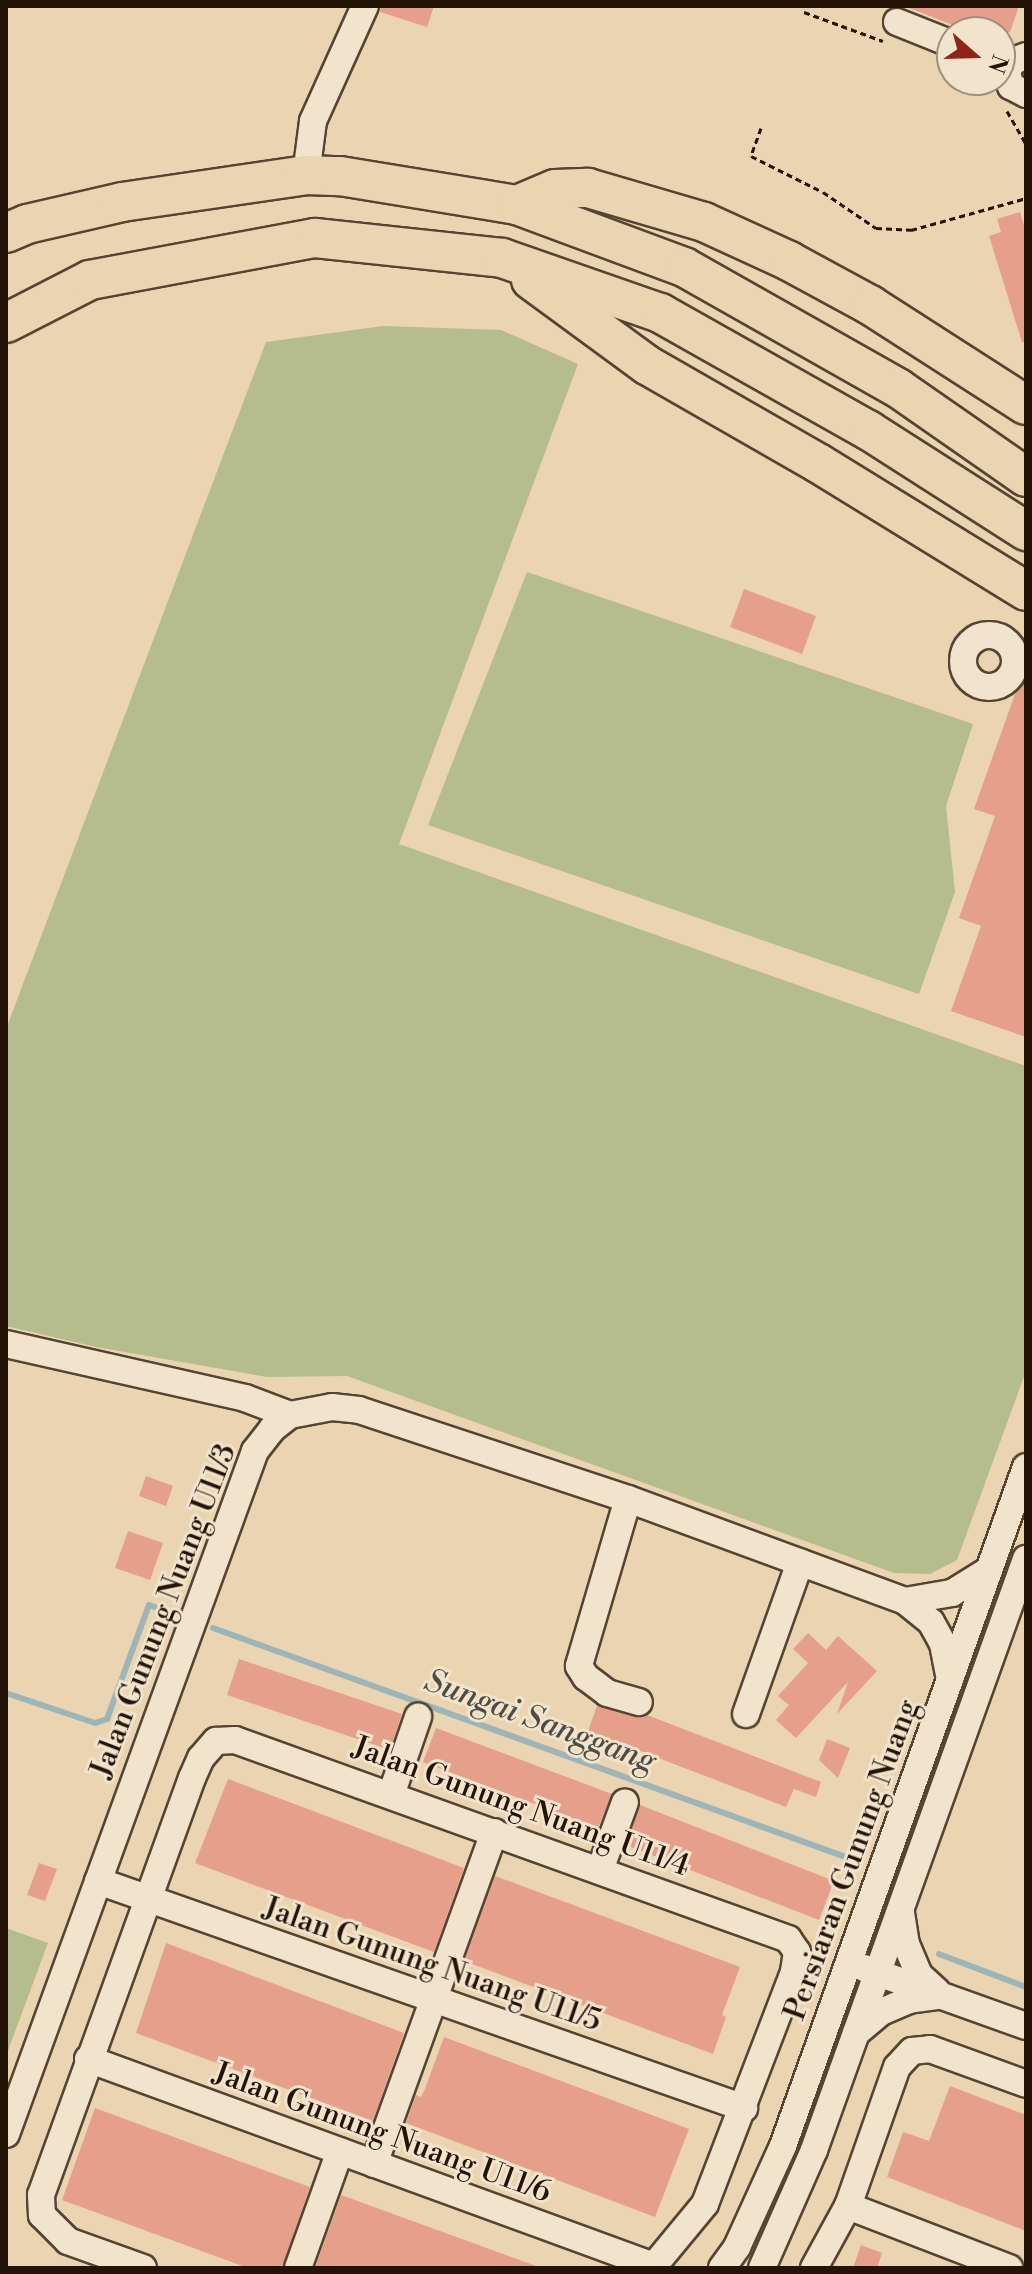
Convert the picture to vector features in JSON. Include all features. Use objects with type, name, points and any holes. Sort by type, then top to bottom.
[{"type":"highway","points":[[6,233],[27,224],[122,202],[306,175],[340,176],[517,205],[684,267],[898,388],[1026,477]]},
{"type":"highway","points":[[517,205],[555,189],[588,188],[704,222],[789,261],[870,305],[1026,405]]},
{"type":"highway","points":[[6,323],[90,280],[315,238],[502,258],[660,313],[868,430],[1026,531]]},
{"type":"highway","points":[[502,258],[647,365],[818,463],[1026,591]]},
{"type":"street","points":[[306,175],[313,121],[365,6]]},
{"type":"street","points":[[895,33],[936,41]]},
{"type":"street","points":[[6,1344],[245,1398],[290,1415],[332,1407],[359,1410],[628,1499],[905,1601],[931,1622],[943,1644],[950,1679]]},
{"type":"street","name":"Jalan Gunung Nuang U11/3","points":[[6,2134],[255,1451],[272,1429],[290,1415]]},
{"type":"street","name":"Persiaran Gunung Nuang","points":[[722,2268],[737,2247],[783,2146],[1026,1467]]},
{"type":"street","points":[[628,1499],[579,1666],[586,1677],[607,1693],[639,1702]]},
{"type":"street","name":"Persiaran Gunung Nuang","points":[[762,2268],[814,2150],[1026,1559]]},
{"type":"street","points":[[746,1714],[800,1562]]},
{"type":"street","points":[[905,1601],[952,1593],[989,1570]]},
{"type":"street","points":[[391,1795],[418,1717]]},
{"type":"street","name":"Jalan Gunung Nuang U11/4","points":[[147,1899],[201,1758],[216,1741],[254,1745],[788,1939],[797,1952],[794,1972],[744,2108]]},
{"type":"street","points":[[600,1870],[625,1802]]},
{"type":"street","points":[[374,2164],[494,1832]]},
{"type":"street","name":"Jalan Gunung Nuang U11/5","points":[[98,1881],[744,2108]]},
{"type":"street","points":[[143,2268],[68,2241],[42,2215],[41,2195],[147,1899]]},
{"type":"street","points":[[900,1910],[906,1944],[919,1975],[941,1995]]},
{"type":"street","points":[[849,1962],[1026,2026]]},
{"type":"street","points":[[856,2033],[881,2012],[909,2000],[941,1995]]},
{"type":"street","points":[[814,2268],[848,2206],[897,2067],[912,2051],[930,2049],[1026,2084]]},
{"type":"street","name":"Jalan Gunung Nuang U11/6","points":[[88,2059],[653,2267]]},
{"type":"street","points":[[653,2267],[705,2204],[744,2108]]},
{"type":"street","points":[[298,2268],[340,2151]]},
{"type":"street","points":[[848,2206],[1009,2268]]},
{"type":"path","points":[[804,12],[895,33]]},
{"type":"path","points":[[1016,101],[1026,144]]},
{"type":"path","points":[[761,128],[751,156],[823,192],[876,228],[911,230],[1026,198]]},
{"type":"green space","points":[[383,326],[501,330],[578,364],[399,844],[1026,1066],[1026,1371],[957,1560],[930,1574],[894,1573],[347,1376],[267,1377],[96,1347],[6,1326],[6,1029],[266,342]]},
{"type":"green space","points":[[527,572],[973,724],[946,806],[955,892],[919,994],[428,825]]},
{"type":"green space","points":[[6,1928],[48,1943],[6,2056]]},
{"type":"building","points":[[381,6],[434,6],[427,27],[380,12]]},
{"type":"building","points":[[904,6],[1019,6],[1016,16],[936,16],[936,18]]},
{"type":"building","points":[[1020,212],[1026,232],[1026,342],[1022,342],[989,236],[1001,232],[997,219]]},
{"type":"building","points":[[744,589],[816,616],[802,654],[730,627]]},
{"type":"building","points":[[1024,669],[1026,1037],[951,1011],[981,926],[959,918],[995,816],[974,809]]},
{"type":"building","points":[[146,1476],[173,1486],[166,1506],[139,1496]]},
{"type":"building","points":[[128,1531],[163,1543],[150,1580],[115,1568]]},
{"type":"building","points":[[808,1633],[826,1650],[838,1636],[877,1671],[837,1714],[848,1682],[796,1738],[776,1720],[789,1705],[778,1696],[808,1663],[793,1649]]},
{"type":"building","points":[[239,1659],[402,1714],[390,1750],[227,1695]]},
{"type":"building","points":[[597,1706],[635,1717],[647,1715],[821,1782],[816,1797],[794,1789],[786,1807],[588,1731]]},
{"type":"building","points":[[436,1728],[612,1794],[598,1828],[423,1762]]},
{"type":"building","points":[[827,1739],[850,1748],[838,1778],[819,1760]]},
{"type":"building","points":[[228,1779],[464,1868],[434,1952],[195,1863]]},
{"type":"building","points":[[640,1805],[834,1881],[819,1920],[626,1845]]},
{"type":"building","points":[[39,1863],[57,1869],[45,1901],[27,1895]]},
{"type":"building","points":[[495,1876],[740,1967],[722,2015],[726,2017],[713,2054],[464,1961]]},
{"type":"building","points":[[166,1943],[404,2033],[373,2121],[136,2033]]},
{"type":"building","points":[[444,2037],[689,2129],[655,2217],[406,2123],[416,2095],[421,2097],[425,2089]]},
{"type":"building","points":[[950,2086],[1026,2115],[1026,2231],[887,2177],[903,2132],[929,2141]]},
{"type":"building","points":[[95,2108],[310,2187],[282,2268],[248,2268],[62,2200]]},
{"type":"building","points":[[341,2195],[536,2266],[536,2268],[315,2268]]},
{"type":"building","points":[[861,2245],[882,2253],[877,2268],[853,2268]]},
{"type":"waterway","name":"Sungai Sanggang","points":[[6,1693],[95,1723],[107,1719],[149,1605],[175,1614]]},
{"type":"waterway","name":"Sungai Sanggang","points":[[213,1628],[851,1859]]},
{"type":"waterway","name":"Sungai Sanggang","points":[[939,1954],[1026,1987]]}]
